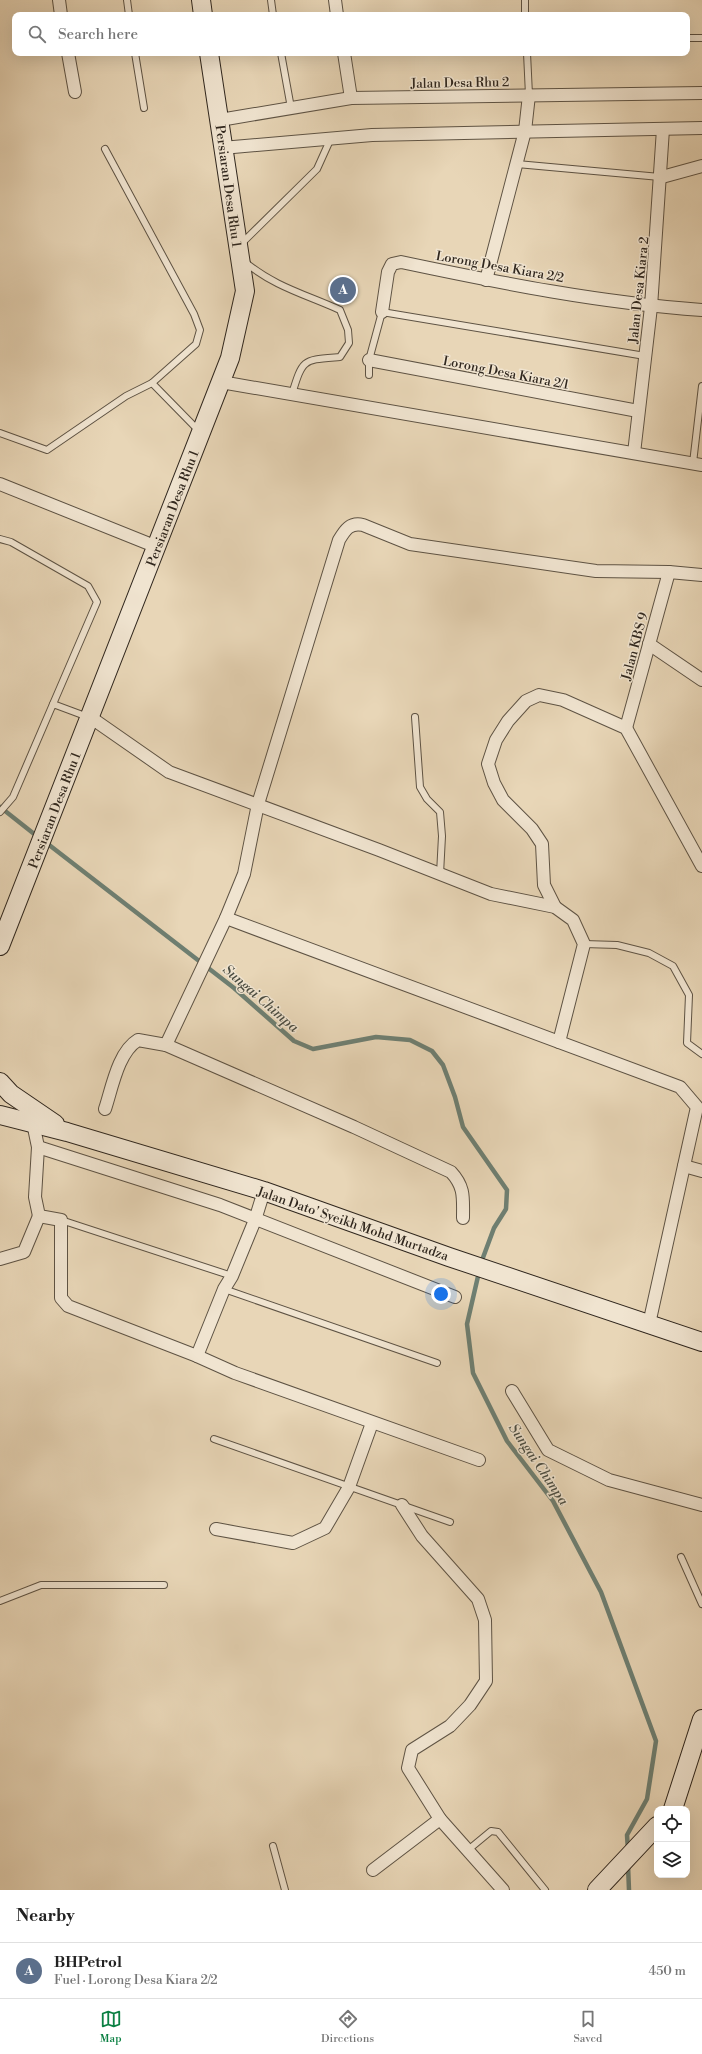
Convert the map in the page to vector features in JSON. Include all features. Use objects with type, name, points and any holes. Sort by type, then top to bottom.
[{"type":"street","points":[[59,0],[61,12]]},
{"type":"street","points":[[201,0],[203,12]]},
{"type":"street","points":[[335,0],[337,12]]},
{"type":"street","points":[[69,56],[75,92]]},
{"type":"street","name":"Persiaran Desa Rhu 1","points":[[0,946],[44,837],[230,358],[245,292],[222,148],[220,120],[209,56]]},
{"type":"street","points":[[344,56],[351,98]]},
{"type":"street","name":"Jalan Desa Rhu 2","points":[[220,120],[351,98],[702,93]]},
{"type":"street","points":[[486,280],[525,131],[529,95]]},
{"type":"street","points":[[222,148],[372,135],[702,128]]},
{"type":"street","name":"Jalan Desa Kiara 2","points":[[634,453],[651,307],[662,177],[663,129]]},
{"type":"street","points":[[662,177],[702,166]]},
{"type":"street","name":"Lorong Desa Kiara 2/2","points":[[382,312],[388,272],[392,264],[401,262],[486,280],[651,307],[702,310]]},
{"type":"street","name":"Lorong Desa Kiara 2/1","points":[[369,360],[638,411]]},
{"type":"street","points":[[221,382],[698,464]]},
{"type":"street","points":[[0,484],[156,547]]},
{"type":"street","points":[[166,1045],[226,918],[244,874],[258,804],[340,540],[351,525],[363,525],[410,544],[588,570],[669,572],[702,575]]},
{"type":"street","name":"Jalan KBS 9","points":[[626,728],[669,572]]},
{"type":"street","points":[[649,644],[702,680]]},
{"type":"street","points":[[555,906],[544,885],[542,844],[532,829],[503,800],[494,783],[488,764],[496,740],[508,721],[526,702],[539,695],[563,700],[626,728],[702,866]]},
{"type":"street","points":[[90,717],[170,772],[258,804],[491,894],[555,906],[574,920],[584,944],[559,1042]]},
{"type":"street","points":[[226,918],[680,1087],[697,1107],[649,1324]]},
{"type":"street","points":[[105,1109],[123,1056],[130,1045],[138,1040],[166,1045],[354,1127],[451,1172],[460,1181],[463,1193],[463,1218]]},
{"type":"street","points":[[0,1082],[11,1094],[67,1132]]},
{"type":"street","name":"Jalan Dato' Syeikh Mohd Murtadza","points":[[0,1114],[67,1132],[264,1191],[502,1275],[702,1342]]},
{"type":"street","points":[[0,1259],[24,1252],[39,1216],[35,1197],[38,1147],[33,1123]]},
{"type":"street","points":[[38,1147],[220,1205],[455,1297]]},
{"type":"street","points":[[684,1166],[702,1171]]},
{"type":"street","points":[[196,1356],[224,1289],[232,1276],[256,1220],[264,1191]]},
{"type":"street","points":[[39,1216],[61,1220],[61,1298],[68,1306],[196,1356],[235,1373],[372,1423],[480,1460]]},
{"type":"street","points":[[512,1391],[548,1450],[609,1480],[702,1505]]},
{"type":"street","points":[[216,1529],[293,1543],[325,1528],[349,1487],[372,1423]]},
{"type":"street","points":[[402,1505],[422,1536],[478,1599],[485,1620],[486,1681],[470,1705],[450,1726],[412,1750],[408,1768],[440,1819],[503,1890]]},
{"type":"street","points":[[674,1806],[702,1719]]},
{"type":"street","points":[[373,1870],[440,1819]]},
{"type":"street","points":[[598,1889],[654,1829]]},
{"type":"lane","points":[[127,0],[129,12]]},
{"type":"lane","points":[[271,0],[273,12]]},
{"type":"lane","points":[[525,0],[525,12]]},
{"type":"lane","points":[[690,38],[702,38]]},
{"type":"lane","points":[[135,56],[144,108]]},
{"type":"lane","points":[[282,56],[291,108]]},
{"type":"lane","points":[[527,56],[529,95]]},
{"type":"lane","points":[[292,394],[300,369],[311,359],[340,357],[349,343],[348,330],[340,310],[294,292],[261,275],[239,252],[317,169],[331,138]]},
{"type":"lane","points":[[0,433],[47,450],[126,396],[152,383],[196,344],[200,330],[194,314],[105,149]]},
{"type":"lane","points":[[517,164],[662,177]]},
{"type":"lane","points":[[369,375],[369,360],[382,312],[645,356]]},
{"type":"lane","points":[[152,383],[201,433]]},
{"type":"lane","points":[[698,464],[702,386]]},
{"type":"lane","points":[[0,539],[11,542],[88,586],[97,602],[13,797],[0,812]]},
{"type":"lane","points":[[53,704],[90,717]]},
{"type":"lane","points":[[415,717],[420,787],[427,799],[440,812],[442,836],[440,874]]},
{"type":"lane","points":[[584,944],[617,945],[649,953],[673,966],[689,995],[687,1043],[702,1054]]},
{"type":"lane","points":[[61,1220],[232,1276]]},
{"type":"lane","points":[[224,1289],[437,1363]]},
{"type":"lane","points":[[214,1439],[450,1522]]},
{"type":"lane","points":[[681,1557],[702,1604]]},
{"type":"lane","points":[[0,1601],[41,1585],[164,1585]]},
{"type":"lane","points":[[468,1850],[491,1831],[498,1832],[544,1890]]},
{"type":"lane","points":[[273,1846],[285,1890]]},
{"type":"waterway","name":"Sungai Chimpa","points":[[0,807],[38,837]]},
{"type":"waterway","name":"Sungai Chimpa","points":[[44,841],[234,988],[294,1041],[313,1049],[376,1037],[410,1040],[432,1051],[443,1065],[455,1097],[463,1127],[507,1190],[506,1209],[494,1228],[481,1263]]},
{"type":"waterway","name":"Sungai Chimpa","points":[[479,1272],[467,1324],[473,1373],[507,1441],[553,1501],[601,1592],[656,1741],[647,1799],[627,1835],[628,1850]]},
{"type":"waterway","name":"Sungai Chimpa","points":[[628,1865],[629,1890]]},
{"type":"place","name":"BHPetrol","points":[[343,290]]}]
